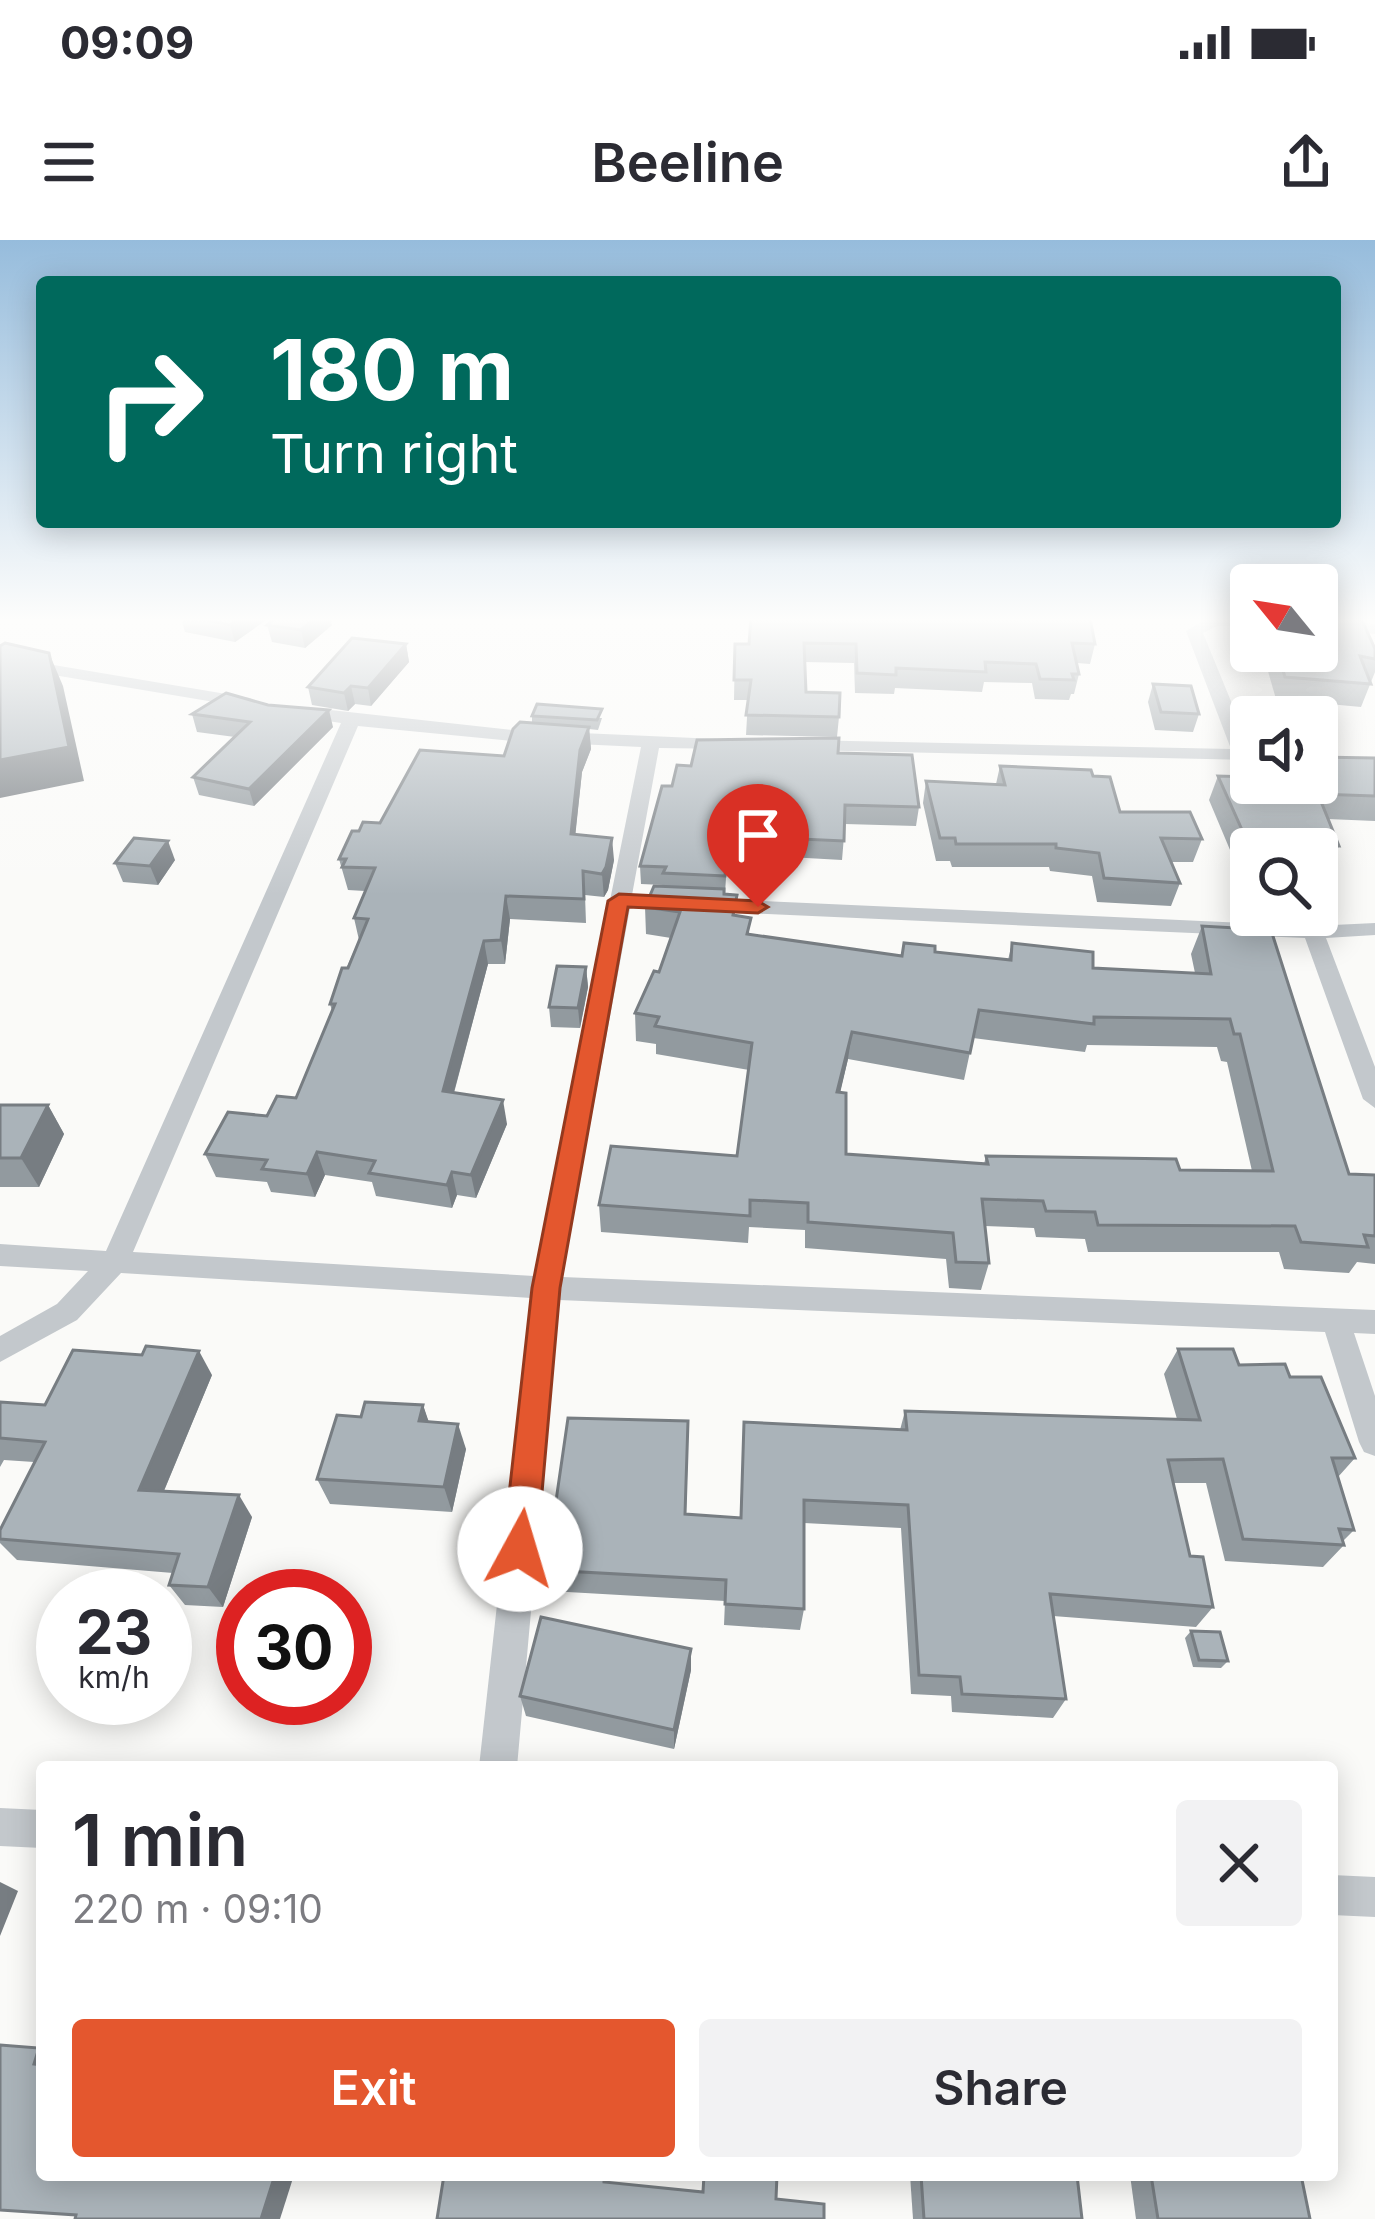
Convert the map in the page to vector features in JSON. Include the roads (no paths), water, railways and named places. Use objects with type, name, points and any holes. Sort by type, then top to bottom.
[{"type":"street","points":[[291,710],[351,721],[651,742],[766,744]]},
{"type":"street","points":[[0,1349],[67,1312],[115,1261],[351,721]]},
{"type":"street","points":[[499,1761],[546,1288],[651,742]]},
{"type":"street","points":[[788,745],[1230,754]]},
{"type":"street","points":[[619,901],[1230,928]]},
{"type":"street","points":[[1338,931],[1375,929]]},
{"type":"street","points":[[1314,936],[1375,1099]]},
{"type":"street","points":[[0,1255],[546,1288],[1375,1322]]},
{"type":"street","points":[[1335,1319],[1375,1442]]},
{"type":"street","points":[[0,1827],[36,1829]]},
{"type":"street","points":[[1338,1895],[1375,1897]]}]
